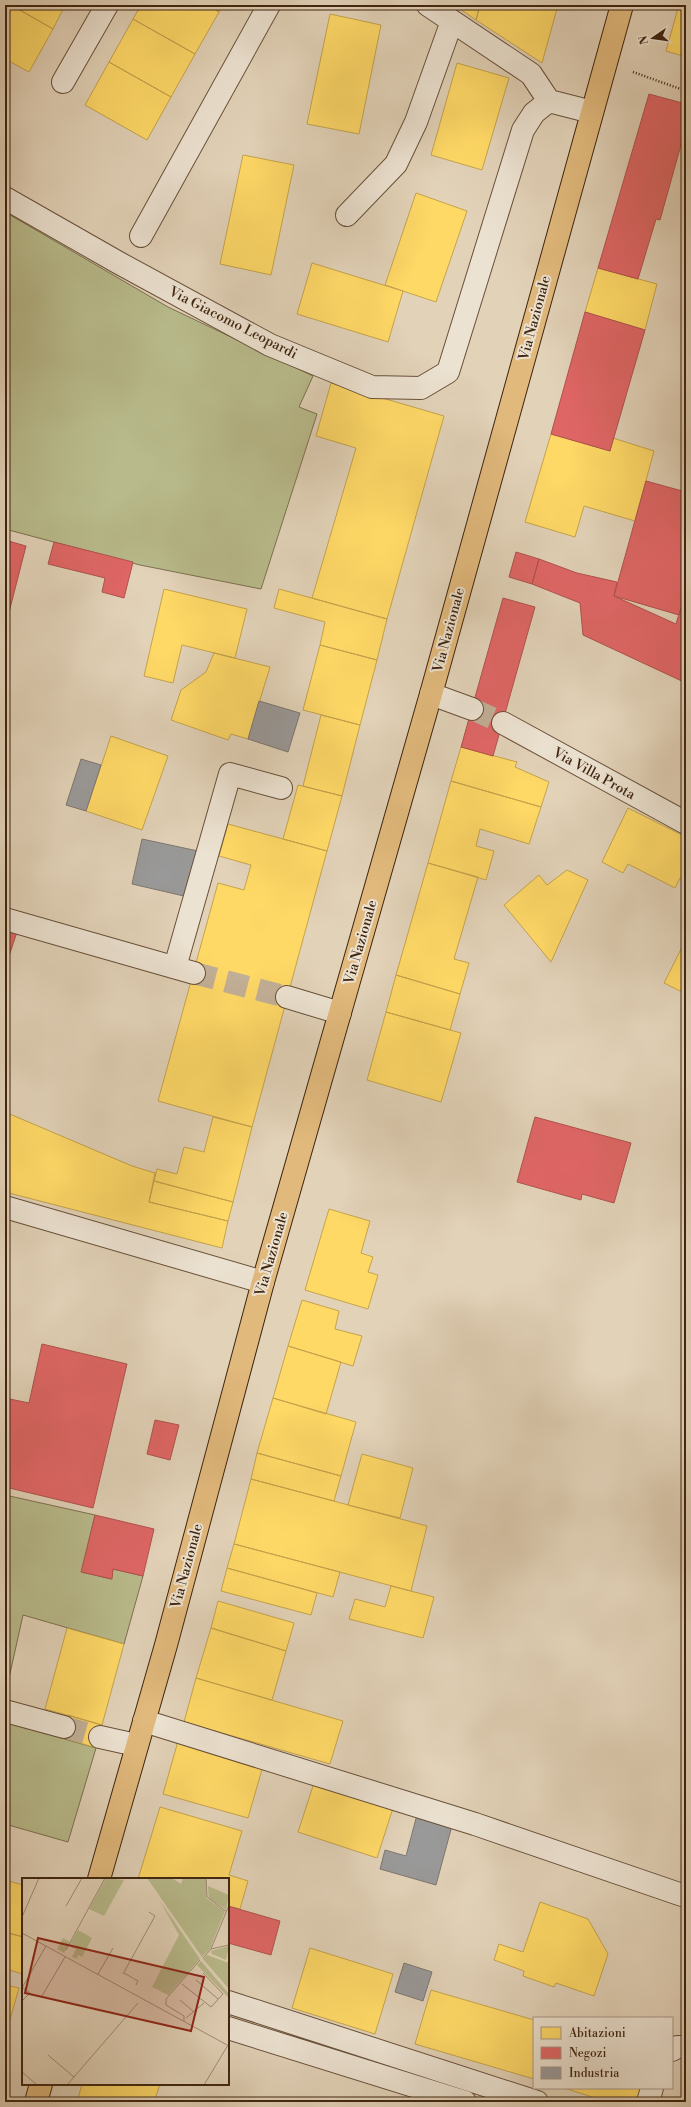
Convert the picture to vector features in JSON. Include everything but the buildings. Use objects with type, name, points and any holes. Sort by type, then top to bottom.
[{"type":"main road","name":"Via Nazionale","points":[[99,1878],[144,1720],[263,1282],[431,694],[622,5]]},
{"type":"main road","points":[[36,2102],[41,2085]]},
{"type":"street","points":[[63,82],[107,5]]},
{"type":"street","points":[[141,236],[269,5]]},
{"type":"street","points":[[428,5],[531,74],[549,101],[592,112]]},
{"type":"street","points":[[347,216],[396,164],[416,122],[452,21]]},
{"type":"street","name":"Via Giacomo Leopardi","points":[[5,198],[119,263],[270,345],[372,387],[421,388],[448,372],[523,130],[534,113],[549,101]]},
{"type":"street","points":[[431,694],[472,709]]},
{"type":"street","name":"Via Villa Prota","points":[[503,723],[686,823]]},
{"type":"street","points":[[5,919],[185,970],[230,774],[282,788]]},
{"type":"street","points":[[287,997],[340,1013]]},
{"type":"street","points":[[5,1207],[263,1282]]},
{"type":"street","points":[[5,1711],[64,1727]]},
{"type":"street","points":[[144,1720],[475,1824],[682,1895]]},
{"type":"street","points":[[100,1737],[136,1746]]},
{"type":"street","points":[[229,2002],[537,2102]]},
{"type":"street","points":[[229,2028],[465,2102]]},
{"type":"street","points":[[673,2049],[677,2047],[686,2047]]},
{"type":"street","points":[[648,2102],[652,2089]]},
{"type":"path","points":[[606,62],[686,91]]},
{"type":"green space","points":[[5,212],[168,307],[313,376],[299,407],[317,414],[261,589],[140,565],[5,529]]},
{"type":"green space","points":[[5,1495],[95,1515],[82,1572],[111,1579],[113,1569],[143,1576],[124,1644],[23,1615],[5,1696]]},
{"type":"green space","points":[[5,1722],[96,1748],[68,1842],[5,1824]]},
{"type":"tunnel","points":[[472,709],[503,723]]},
{"type":"tunnel","points":[[194,973],[287,997]]},
{"type":"tunnel","points":[[64,1727],[100,1737]]}]
